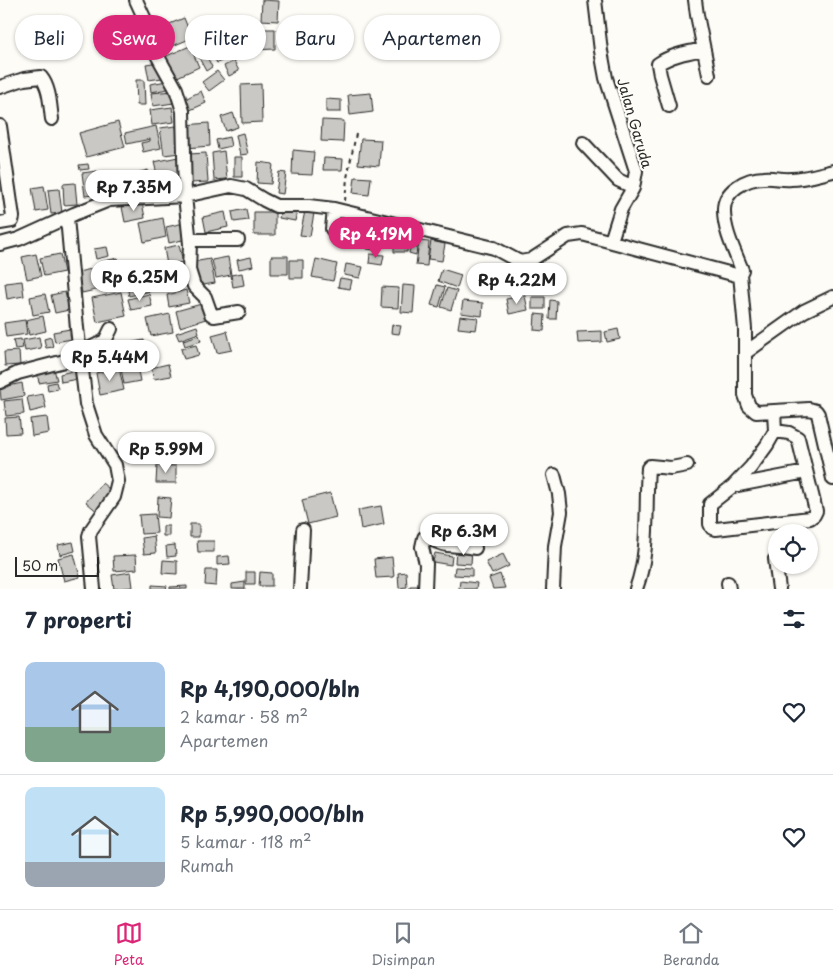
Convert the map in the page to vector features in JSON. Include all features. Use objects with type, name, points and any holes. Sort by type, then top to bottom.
[{"type":"street","points":[[136,0],[147,24],[147,37],[173,84],[183,111],[186,196],[190,240],[188,264],[190,275],[194,286],[205,297],[211,314],[216,317],[239,312]]},
{"type":"street","name":"Jalan Garuda","points":[[583,143],[618,180],[634,187],[636,171],[606,78],[595,0]]},
{"type":"street","points":[[695,0],[709,75]]},
{"type":"street","points":[[669,106],[658,64],[674,57],[704,49]]},
{"type":"street","points":[[0,87],[24,78],[41,77],[45,83],[52,119]]},
{"type":"street","points":[[0,126],[13,217],[12,221],[0,223]]},
{"type":"street","points":[[833,171],[793,180],[761,178],[740,186],[728,195],[725,202],[724,216],[742,270],[740,274],[745,322],[745,394],[748,403],[756,412],[809,409],[816,411],[830,448],[833,479]]},
{"type":"street","points":[[0,244],[20,239],[110,200],[186,196],[231,186],[246,189],[276,206],[309,206],[339,210],[494,248],[520,262],[531,260],[561,240],[575,234],[582,234],[736,275],[740,274]]},
{"type":"street","points":[[611,241],[621,209],[634,187]]},
{"type":"street","points":[[332,229],[339,210]]},
{"type":"street","points":[[67,218],[86,404],[90,420],[104,449],[115,465],[118,481],[114,497],[91,530],[89,536],[94,589]]},
{"type":"street","points":[[190,240],[238,240]]},
{"type":"street","points":[[745,353],[808,308],[833,297]]},
{"type":"street","points":[[0,382],[18,373],[80,355],[105,341],[111,329]]},
{"type":"street","points":[[774,411],[775,431],[751,467],[733,486],[710,504],[712,528],[810,518],[814,516],[816,511],[798,438],[790,432],[775,431]]},
{"type":"street","points":[[636,589],[644,564],[646,547],[648,468],[649,466],[676,468],[687,465]]},
{"type":"street","points":[[733,486],[806,472]]},
{"type":"street","points":[[553,589],[555,553],[562,512],[554,474]]},
{"type":"street","points":[[300,589],[302,530]]},
{"type":"street","points":[[425,589],[426,564],[422,547],[424,538],[446,545],[461,545],[475,548]]},
{"type":"street","points":[[777,574],[779,589]]},
{"type":"path","points":[[339,210],[356,134]]},
{"type":"building","points":[[262,0],[279,1],[276,21],[266,20],[266,15],[261,15]]},
{"type":"building","points":[[184,18],[185,20],[185,41],[175,45],[175,22]]},
{"type":"building","points":[[266,29],[275,29],[275,49],[266,49]]},
{"type":"building","points":[[185,48],[185,60],[196,60],[199,67],[173,79],[165,60],[175,60],[175,52]]},
{"type":"building","points":[[200,60],[208,60],[212,67],[206,71]]},
{"type":"building","points":[[234,61],[239,71],[229,76],[224,66]]},
{"type":"building","points":[[159,62],[162,78],[149,80],[146,64]]},
{"type":"building","points":[[217,71],[224,80],[209,91],[202,82]]},
{"type":"building","points":[[136,80],[144,80],[145,105],[137,105]]},
{"type":"building","points":[[167,81],[168,89],[151,92],[150,84]]},
{"type":"building","points":[[261,84],[262,122],[242,123],[241,85]]},
{"type":"building","points":[[173,91],[174,103],[153,106],[151,93]]},
{"type":"building","points":[[201,91],[206,103],[188,111],[183,100]]},
{"type":"building","points":[[371,93],[373,112],[350,115],[348,95]]},
{"type":"building","points":[[326,99],[341,100],[341,112],[326,112]]},
{"type":"building","points":[[172,107],[174,122],[152,125],[150,110]]},
{"type":"building","points":[[233,113],[238,127],[226,131],[221,117]]},
{"type":"building","points":[[322,120],[344,121],[343,142],[321,141]]},
{"type":"building","points":[[118,122],[125,147],[86,157],[79,133]]},
{"type":"building","points":[[209,123],[210,146],[186,148],[185,125]]},
{"type":"building","points":[[156,126],[161,148],[143,152],[141,143],[150,141],[150,139],[127,144],[125,133]]},
{"type":"building","points":[[176,126],[180,153],[164,155],[160,128]]},
{"type":"building","points":[[243,133],[248,154],[240,155],[236,135]]},
{"type":"building","points":[[229,137],[231,146],[218,149],[216,140]]},
{"type":"building","points":[[361,139],[381,140],[379,166],[358,164]]},
{"type":"building","points":[[293,150],[314,152],[312,175],[292,174]]},
{"type":"building","points":[[224,151],[227,179],[214,180],[212,153]]},
{"type":"building","points":[[206,153],[208,182],[191,183],[189,154]]},
{"type":"building","points":[[178,157],[183,177],[159,183],[154,162]]},
{"type":"building","points":[[234,157],[242,157],[242,177],[234,177]]},
{"type":"building","points":[[324,158],[343,159],[342,170],[323,170]]},
{"type":"building","points":[[258,162],[273,164],[271,184],[257,183]]},
{"type":"building","points":[[88,164],[89,169],[80,170],[79,165]]},
{"type":"building","points":[[148,170],[151,181],[131,185],[129,175]]},
{"type":"building","points":[[97,171],[100,194],[85,196],[82,173]]},
{"type":"building","points":[[279,172],[286,173],[283,194],[276,193]]},
{"type":"building","points":[[355,177],[371,178],[369,195],[353,193]]},
{"type":"building","points":[[75,183],[77,204],[64,205],[63,184]]},
{"type":"building","points":[[44,186],[48,210],[36,212],[32,188]]},
{"type":"building","points":[[59,189],[62,213],[51,214],[48,190]]},
{"type":"building","points":[[142,202],[145,218],[125,222],[122,207]]},
{"type":"building","points":[[281,207],[297,211],[295,221],[279,218]]},
{"type":"building","points":[[246,209],[248,220],[234,222],[232,212]]},
{"type":"building","points":[[305,211],[314,213],[310,236],[300,235]]},
{"type":"building","points":[[225,212],[228,227],[206,232],[203,217]]},
{"type":"building","points":[[254,212],[275,212],[275,235],[254,235]]},
{"type":"building","points":[[163,218],[166,237],[144,242],[140,223]]},
{"type":"building","points":[[184,223],[187,239],[169,243],[166,227]]},
{"type":"building","points":[[353,223],[362,225],[359,238],[350,236]]},
{"type":"building","points":[[362,225],[370,227],[367,237],[360,235]]},
{"type":"building","points":[[394,237],[408,237],[407,252],[394,252]]},
{"type":"building","points":[[366,238],[376,239],[376,250],[366,249]]},
{"type":"building","points":[[412,238],[418,240],[416,255],[409,253]]},
{"type":"building","points":[[419,241],[429,242],[427,266],[416,265]]},
{"type":"building","points":[[431,241],[445,244],[442,261],[428,259]]},
{"type":"building","points":[[179,245],[183,262],[167,265],[164,248]]},
{"type":"building","points":[[107,247],[109,256],[96,259],[94,249]]},
{"type":"building","points":[[36,254],[41,276],[27,279],[22,257]]},
{"type":"building","points":[[60,254],[64,272],[44,276],[40,258]]},
{"type":"building","points":[[370,254],[384,255],[382,265],[369,263]]},
{"type":"building","points":[[271,256],[288,256],[288,274],[271,274]]},
{"type":"building","points":[[228,257],[231,275],[216,278],[212,260]]},
{"type":"building","points":[[251,257],[253,266],[239,269],[237,260]]},
{"type":"building","points":[[118,258],[120,270],[102,274],[100,262]]},
{"type":"building","points":[[210,259],[215,283],[198,286],[193,262]]},
{"type":"building","points":[[316,259],[337,264],[333,281],[312,277]]},
{"type":"building","points":[[290,260],[303,260],[303,278],[290,278]]},
{"type":"building","points":[[346,264],[363,267],[360,278],[344,275]]},
{"type":"building","points":[[492,267],[506,270],[503,285],[488,281]]},
{"type":"building","points":[[96,268],[100,289],[82,293],[78,272]]},
{"type":"building","points":[[170,268],[173,283],[162,285],[159,270]]},
{"type":"building","points":[[442,269],[461,275],[457,288],[438,281]]},
{"type":"building","points":[[242,273],[244,285],[233,287],[231,275]]},
{"type":"building","points":[[148,276],[151,291],[129,296],[126,280]]},
{"type":"building","points":[[507,277],[514,278],[511,291],[504,290]]},
{"type":"building","points":[[340,278],[352,280],[350,289],[338,287]]},
{"type":"building","points":[[22,281],[24,296],[7,299],[5,283]]},
{"type":"building","points":[[403,285],[415,286],[413,313],[401,312]]},
{"type":"building","points":[[437,285],[445,287],[439,307],[431,305]]},
{"type":"building","points":[[382,287],[399,288],[398,308],[381,307]]},
{"type":"building","points":[[447,288],[457,291],[451,310],[441,307]]},
{"type":"building","points":[[186,290],[189,303],[169,307],[167,295]]},
{"type":"building","points":[[65,292],[69,310],[55,313],[51,295]]},
{"type":"building","points":[[121,292],[126,316],[97,322],[92,298]]},
{"type":"building","points":[[45,294],[49,312],[33,315],[30,297]]},
{"type":"building","points":[[149,294],[152,306],[131,310],[128,299]]},
{"type":"building","points":[[525,296],[528,310],[509,314],[506,299]]},
{"type":"building","points":[[532,297],[545,297],[545,309],[532,309]]},
{"type":"building","points":[[550,300],[557,301],[556,319],[549,319]]},
{"type":"building","points":[[463,301],[483,303],[482,316],[461,313]]},
{"type":"building","points":[[205,303],[209,318],[180,327],[176,311]]},
{"type":"building","points":[[170,314],[173,332],[151,336],[147,319]]},
{"type":"building","points":[[535,314],[545,315],[544,331],[534,330]]},
{"type":"building","points":[[43,316],[46,331],[29,335],[26,320]]},
{"type":"building","points":[[460,316],[478,318],[476,330],[458,328]]},
{"type":"building","points":[[25,320],[27,334],[6,337],[4,323]]},
{"type":"building","points":[[392,325],[401,326],[399,334],[391,333]]},
{"type":"building","points":[[197,326],[199,333],[179,340],[176,333]]},
{"type":"building","points":[[70,329],[72,339],[55,342],[53,332]]},
{"type":"building","points":[[618,329],[620,339],[607,342],[605,332]]},
{"type":"building","points":[[227,331],[232,350],[217,353],[212,335]]},
{"type":"building","points":[[602,331],[602,342],[578,343],[577,332]]},
{"type":"building","points":[[199,335],[201,341],[185,346],[183,340]]},
{"type":"building","points":[[39,337],[41,348],[25,351],[23,340]]},
{"type":"building","points":[[51,337],[53,347],[46,348],[44,339]]},
{"type":"building","points":[[21,339],[23,348],[15,349],[13,340]]},
{"type":"building","points":[[144,340],[147,355],[121,361],[118,345]]},
{"type":"building","points":[[196,345],[199,355],[184,359],[181,349]]},
{"type":"building","points":[[19,351],[20,365],[5,366],[4,352]]},
{"type":"building","points":[[112,357],[114,367],[97,371],[95,360]]},
{"type":"building","points":[[136,361],[140,381],[124,384],[120,364]]},
{"type":"building","points":[[168,364],[171,376],[154,379],[151,368]]},
{"type":"building","points":[[119,368],[124,390],[100,395],[96,373]]},
{"type":"building","points":[[54,369],[57,380],[39,383],[37,372]]},
{"type":"building","points":[[76,370],[78,379],[61,382],[60,374]]},
{"type":"building","points":[[56,382],[58,389],[48,391],[47,384]]},
{"type":"building","points":[[22,383],[24,396],[1,400],[0,388]]},
{"type":"building","points":[[43,394],[46,408],[30,412],[27,397]]},
{"type":"building","points":[[22,399],[24,414],[6,416],[4,401]]},
{"type":"building","points":[[19,417],[21,433],[6,434],[5,418]]},
{"type":"building","points":[[47,417],[49,433],[32,436],[30,419]]},
{"type":"building","points":[[157,465],[176,466],[176,483],[156,483]]},
{"type":"building","points":[[102,483],[115,494],[99,513],[86,502]]},
{"type":"building","points":[[330,493],[336,517],[308,524],[302,500]]},
{"type":"building","points":[[158,497],[171,498],[169,518],[157,517]]},
{"type":"building","points":[[381,506],[384,524],[361,529],[358,510]]},
{"type":"building","points":[[155,514],[157,533],[141,534],[139,515]]},
{"type":"building","points":[[190,524],[199,524],[199,537],[190,537]]},
{"type":"building","points":[[163,526],[169,526],[169,536],[163,536]]},
{"type":"building","points":[[154,536],[156,553],[144,554],[142,538]]},
{"type":"building","points":[[197,541],[214,541],[214,552],[198,552]]},
{"type":"building","points":[[73,542],[75,551],[60,555],[58,545]]},
{"type":"building","points":[[175,545],[176,556],[167,557],[166,546]]},
{"type":"building","points":[[456,549],[472,550],[471,564],[455,563]]},
{"type":"building","points":[[435,553],[452,556],[451,565],[433,562]]},
{"type":"building","points":[[74,554],[80,577],[64,581],[58,558]]},
{"type":"building","points":[[503,554],[509,566],[492,574],[486,562]]},
{"type":"building","points":[[136,555],[137,569],[114,571],[113,556]]},
{"type":"building","points":[[229,556],[230,564],[217,565],[217,557]]},
{"type":"building","points":[[392,557],[394,577],[376,578],[374,559]]},
{"type":"building","points":[[163,560],[177,561],[177,574],[162,573]]},
{"type":"building","points":[[455,567],[472,568],[472,576],[454,575]]},
{"type":"building","points":[[206,570],[217,570],[216,586],[205,585]]},
{"type":"building","points":[[131,572],[133,587],[114,589],[112,575]]},
{"type":"building","points":[[246,572],[255,572],[255,584],[246,584]]},
{"type":"building","points":[[260,572],[272,573],[272,586],[259,586]]},
{"type":"building","points":[[406,572],[407,587],[399,588],[398,573]]},
{"type":"building","points":[[500,574],[505,588],[493,589],[489,578]]},
{"type":"building","points":[[460,581],[477,583],[476,589],[459,589]]},
{"type":"building","points":[[245,582],[245,589],[232,589],[232,584]]},
{"type":"building","points":[[152,585],[167,586],[166,589],[152,589]]},
{"type":"building","points":[[187,586],[187,589],[170,589],[170,587]]},
{"type":"building","points":[[410,586],[421,586],[421,589],[410,589]]}]
